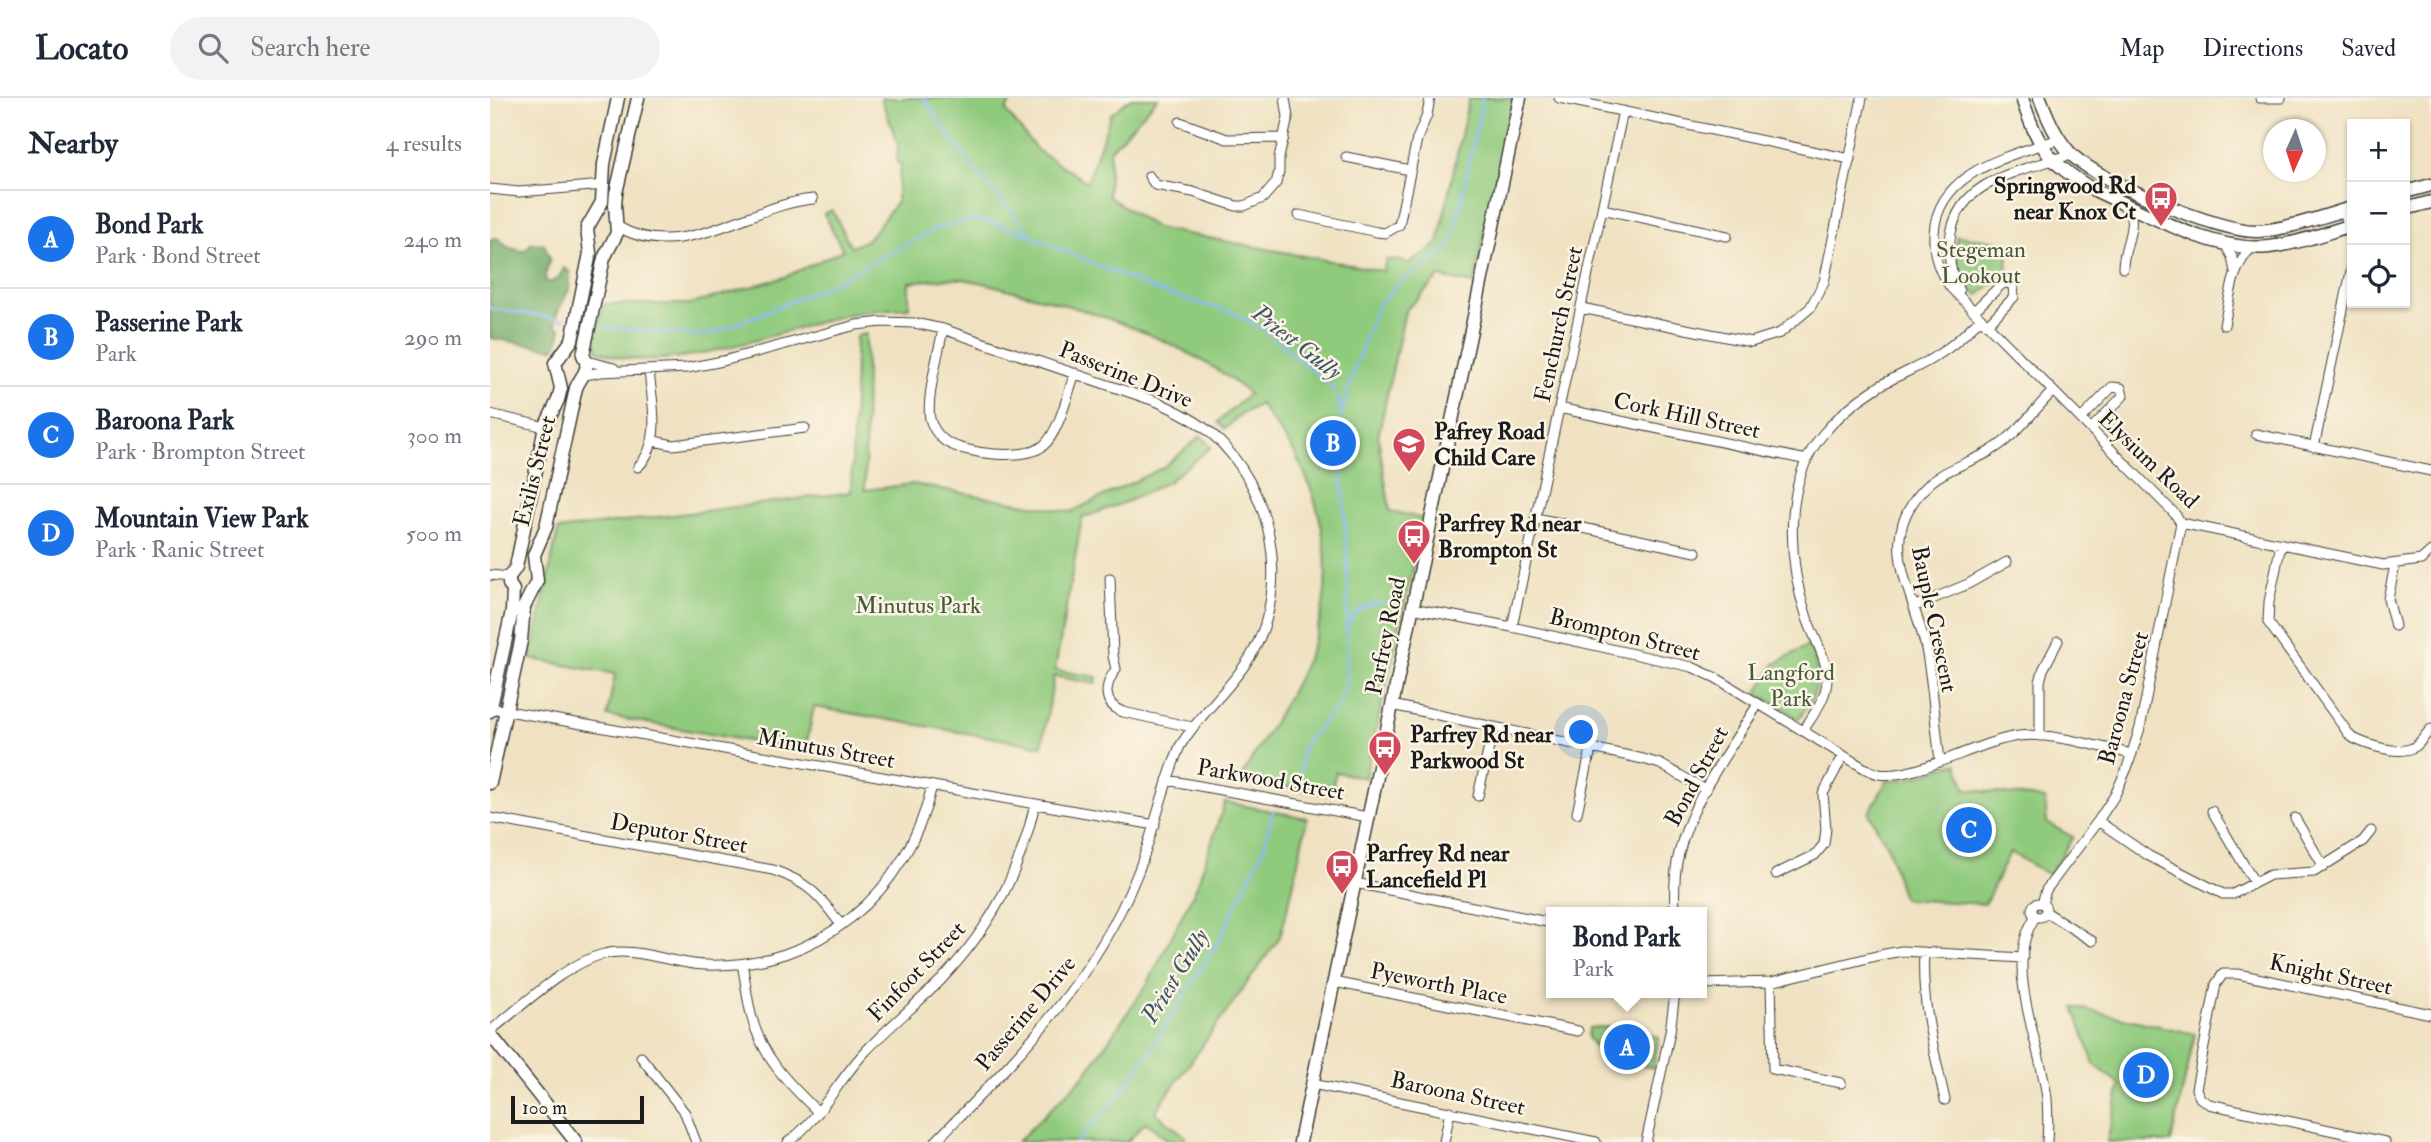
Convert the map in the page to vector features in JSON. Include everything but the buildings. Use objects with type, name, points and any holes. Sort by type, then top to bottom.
[{"type":"main road","name":"Exilis Street","points":[[490,710],[512,611],[513,590],[509,584],[545,427],[561,388],[555,363],[572,340],[590,253],[587,228],[596,217],[602,202],[604,164],[618,98]]},
{"type":"main road","name":"Exilis Street","points":[[490,783],[521,641],[521,617],[537,581],[534,555],[546,527],[582,378],[604,258],[615,232],[616,193],[638,98]]},
{"type":"main road","name":"Parfrey Road","points":[[1300,1142],[1520,98]]},
{"type":"main road","points":[[2022,98],[2040,146],[2076,179],[2092,189],[2203,238],[2252,247],[2288,243],[2347,226]]},
{"type":"main road","points":[[2040,98],[2049,123],[2059,139],[2071,154],[2100,176],[2202,220],[2229,228],[2255,231],[2275,229],[2347,209]]},
{"type":"main road","points":[[2410,191],[2431,185]]},
{"type":"main road","points":[[2410,208],[2431,202]]},
{"type":"main road","points":[[589,238],[597,244],[615,232],[609,216],[596,217]]},
{"type":"main road","points":[[564,351],[573,350],[585,358]]},
{"type":"main road","points":[[559,378],[570,382],[582,378]]},
{"type":"main road","points":[[512,572],[529,567],[535,573]]},
{"type":"main road","points":[[513,590],[522,594],[530,592]]},
{"type":"main road","points":[[490,1033],[576,1142]]},
{"type":"street","points":[[1149,176],[1155,185],[1193,192],[1236,206],[1244,206],[1264,198],[1276,183],[1288,117],[1285,98]]},
{"type":"street","points":[[1299,215],[1385,233],[1399,225],[1417,139],[1427,115],[1430,98]]},
{"type":"street","points":[[1559,98],[1850,159]]},
{"type":"street","points":[[1581,308],[1751,342],[1780,333],[1810,308],[1824,282],[1862,98]]},
{"type":"street","points":[[2260,98],[2281,98]]},
{"type":"street","name":"Fenchurch Street","points":[[1512,627],[1623,111]]},
{"type":"street","points":[[1180,122],[1227,139],[1284,138]]},
{"type":"street","name":"Elysium Road","points":[[2059,139],[1977,170],[1952,190],[1942,203],[1934,231],[1934,249],[1937,265],[1951,288],[2182,523],[2383,565],[2421,560],[2431,551]]},
{"type":"street","name":"Elysium Road","points":[[1965,302],[1954,281],[1949,253],[1952,225],[1957,213],[1976,191],[1988,183],[2071,154]]},
{"type":"street","points":[[1346,157],[1410,170]]},
{"type":"street","points":[[490,189],[519,192],[604,185]]},
{"type":"street","points":[[615,232],[649,238],[682,238],[792,201],[813,199]]},
{"type":"street","points":[[2123,268],[2123,254],[2132,231],[2132,217],[2128,205]]},
{"type":"street","points":[[1602,209],[1727,236]]},
{"type":"street","points":[[2132,231],[2144,221],[2157,218]]},
{"type":"street","points":[[2225,244],[2232,257],[2235,274]]},
{"type":"street","points":[[2224,325],[2235,274],[2252,247]]},
{"type":"street","points":[[2315,447],[2347,291]]},
{"type":"street","points":[[1803,731],[1825,695],[1828,680],[1825,659],[1797,588],[1792,553],[1792,524],[1797,491],[1807,460],[1821,436],[1844,412],[1876,388],[1935,357],[1956,342],[1981,318]]},
{"type":"street","name":"Passerine Drive","points":[[582,378],[622,371],[687,368],[856,325],[882,322],[914,323],[943,328],[1158,402],[1185,414],[1212,433],[1246,474],[1268,525],[1273,553],[1272,590],[1265,621],[1253,652],[1235,681],[1192,727],[1180,746],[1167,780],[1155,825],[1125,902],[1090,966],[1041,1031],[935,1142]]},
{"type":"street","points":[[943,328],[930,401],[930,417],[933,428],[943,440],[955,446],[1009,456],[1034,452],[1045,445],[1054,431],[1075,373]]},
{"type":"street","name":"Passerine Drive","points":[[585,358],[622,371]]},
{"type":"street","points":[[638,467],[654,441],[649,371]]},
{"type":"street","points":[[2081,419],[2112,387],[2121,388],[2123,396],[2091,429]]},
{"type":"street","name":"Bauple Crescent","points":[[1940,760],[1926,648],[1899,554],[1899,537],[1907,511],[1916,497],[1933,481],[1993,450],[2053,391]]},
{"type":"street","name":"Cork Hill Street","points":[[1559,408],[1807,460]]},
{"type":"street","points":[[490,414],[545,427]]},
{"type":"street","points":[[654,441],[673,445],[805,428]]},
{"type":"street","points":[[2256,434],[2431,471]]},
{"type":"street","points":[[1536,518],[1696,552]]},
{"type":"street","name":"Baroona Street","points":[[2047,1142],[2047,1098],[2024,990],[2023,958],[2028,929],[2036,916],[2032,908],[2037,903],[2044,908],[2046,890],[2115,795],[2132,754],[2140,728],[2182,523]]},
{"type":"street","points":[[2281,544],[2269,602],[2268,622],[2351,737],[2363,743],[2403,751],[2416,746],[2431,729]]},
{"type":"street","points":[[1913,607],[1957,590],[2007,562]]},
{"type":"street","points":[[2395,565],[2388,599],[2395,626]]},
{"type":"street","points":[[490,575],[512,572]]},
{"type":"street","points":[[1110,578],[1113,656],[1116,669],[1112,674],[1107,695],[1109,702],[1114,709],[1192,727]]},
{"type":"street","name":"Brompton Street","points":[[1412,608],[1692,667],[1878,774],[1909,772],[1995,740],[2021,736],[2040,736],[2132,754]]},
{"type":"street","points":[[2040,736],[2040,682],[2058,640]]},
{"type":"street","name":"Bond Street","points":[[1675,907],[1678,855],[1685,834],[1706,790],[1758,704]]},
{"type":"street","points":[[1392,705],[1660,764],[1706,790]]},
{"type":"street","name":"Minutus Street","points":[[490,710],[1155,825]]},
{"type":"street","points":[[1478,796],[1493,729]]},
{"type":"street","points":[[1577,813],[1591,749]]},
{"type":"street","points":[[1776,874],[1815,855],[1824,844],[1826,829],[1823,794],[1843,756]]},
{"type":"street","name":"Parkwood Street","points":[[1167,780],[1368,817]]},
{"type":"street","points":[[490,1033],[570,968],[591,957],[607,953],[627,953],[687,964],[742,964],[795,951],[821,939],[881,890],[910,849],[920,829],[932,786]]},
{"type":"street","name":"Finfoot Street","points":[[788,1142],[864,1053],[940,980],[969,948],[992,915],[1019,863],[1035,804]]},
{"type":"street","points":[[2212,811],[2254,882]]},
{"type":"street","name":"Deputor Street","points":[[490,818],[774,870],[794,877],[811,888],[841,925]]},
{"type":"street","points":[[2295,818],[2324,867]]},
{"type":"street","points":[[2098,821],[2137,849],[2224,894],[2233,894],[2270,875],[2314,873],[2363,841],[2371,831]]},
{"type":"street","points":[[1355,883],[1546,922]]},
{"type":"street","points":[[2044,908],[2092,941]]},
{"type":"street","points":[[1707,984],[1771,982],[1902,951],[2023,958]]},
{"type":"street","points":[[1924,952],[1926,1015],[1945,1100]]},
{"type":"street","points":[[742,964],[751,1016],[765,1051],[783,1079],[817,1111]]},
{"type":"street","name":"Knight Street","points":[[2383,1142],[2208,1104],[2200,1098],[2196,1090],[2216,984],[2223,974],[2238,974],[2431,1014]]},
{"type":"street","name":"Pyeworth Place","points":[[1334,982],[1578,1031]]},
{"type":"street","points":[[1771,982],[1773,1069],[1842,1083]]},
{"type":"street","points":[[1646,1142],[1670,1032],[1674,998]]},
{"type":"street","points":[[641,1057],[685,1113],[696,1142]]},
{"type":"street","name":"Baroona Street","points":[[1312,1084],[1450,1111],[1559,1138],[1596,1142]]},
{"type":"street","points":[[1444,1142],[1450,1111]]},
{"type":"green space","points":[[881,98],[1012,98],[1006,111],[1037,150],[1087,182],[1111,114],[1131,98],[1158,98],[1110,150],[1108,196],[1156,228],[1383,271],[1386,260],[1408,263],[1438,243],[1469,98],[1514,98],[1474,284],[1439,277],[1405,311],[1378,437],[1390,511],[1424,519],[1365,778],[1336,772],[1330,795],[1241,778],[1309,655],[1325,590],[1324,543],[1320,519],[1305,474],[1286,440],[1260,404],[1239,416],[1225,429],[1218,422],[1249,394],[1197,358],[1167,342],[1104,317],[987,284],[957,279],[909,282],[909,308],[850,314],[688,356],[624,358],[598,350],[594,336],[605,304],[691,304],[785,277],[843,250],[824,214],[832,210],[851,247],[867,240],[896,203],[901,163],[897,163],[898,144]]},
{"type":"green space","name":"Stegeman Lookout","points":[[1956,236],[1998,241],[2008,251],[2007,276],[1979,295],[1968,290],[1958,264]]},
{"type":"green space","points":[[497,238],[509,248],[524,251],[532,243],[544,244],[550,258],[546,282],[558,279],[564,268],[570,272],[569,290],[557,313],[555,325],[561,329],[554,349],[490,338],[490,239]]},
{"type":"green space","name":"Minutus Park","points":[[866,334],[865,490],[913,484],[1071,512],[1164,467],[1201,436],[1211,447],[1168,482],[1126,502],[1082,518],[1055,670],[1097,677],[1096,684],[1054,676],[1042,746],[814,707],[805,751],[607,716],[615,674],[531,659],[558,530],[851,492],[856,336]]},
{"type":"green space","name":"Langford Park","points":[[1809,645],[1817,667],[1817,683],[1811,700],[1799,719],[1757,693],[1775,664]]},
{"type":"green space","points":[[1957,763],[1966,789],[2045,799],[2047,823],[2073,837],[2049,875],[2010,852],[1985,904],[1903,899],[1888,848],[1869,813],[1887,781],[1909,779]]},
{"type":"green space","points":[[1225,802],[1307,818],[1280,937],[1155,1112],[1186,1137],[1182,1142],[1170,1142],[1146,1122],[1127,1142],[1017,1142],[1084,1076],[1148,983],[1196,888]]},
{"type":"green space","points":[[2074,1007],[2195,1034],[2171,1142],[2107,1142],[2120,1085],[2094,1064]]},
{"type":"green space","points":[[1606,1027],[1659,1037],[1653,1068],[1604,1057],[1588,1038],[1589,1028]]},
{"type":"waterway","name":"Priest Gully","points":[[924,98],[966,159],[1031,236]]},
{"type":"waterway","points":[[1342,410],[1378,305],[1400,282],[1451,247],[1483,98]]},
{"type":"waterway","name":"Priest Gully","points":[[603,327],[693,335],[712,334],[821,289],[939,227],[984,220],[1031,236],[1155,290],[1234,313],[1265,330],[1334,389],[1341,413],[1348,574],[1346,681],[1339,706],[1303,747],[1300,775]]},
{"type":"waterway","points":[[490,308],[565,320]]},
{"type":"waterway","points":[[1348,626],[1353,616],[1361,609],[1383,603]]},
{"type":"waterway","name":"Priest Gully","points":[[1077,1142],[1116,1098],[1142,1063],[1219,940],[1264,848],[1273,811]]},
{"type":"place","name":"Springwood Rd near Knox Ct","points":[[2161,228]]},
{"type":"place","name":"Passerine Park","points":[[1333,443]]},
{"type":"place","name":"Pafrey Road Child Care","points":[[1409,474]]},
{"type":"place","name":"Parfrey Rd near Brompton St","points":[[1414,566]]},
{"type":"place","name":"Parfrey Rd near Parkwood St","points":[[1385,777]]},
{"type":"place","name":"Baroona Park","points":[[1969,830]]},
{"type":"place","name":"Parfrey Rd near Lancefield Pl","points":[[1342,896]]},
{"type":"place","name":"Bond Park","points":[[1627,1047]]},
{"type":"place","name":"Mountain View Park","points":[[2146,1075]]}]
